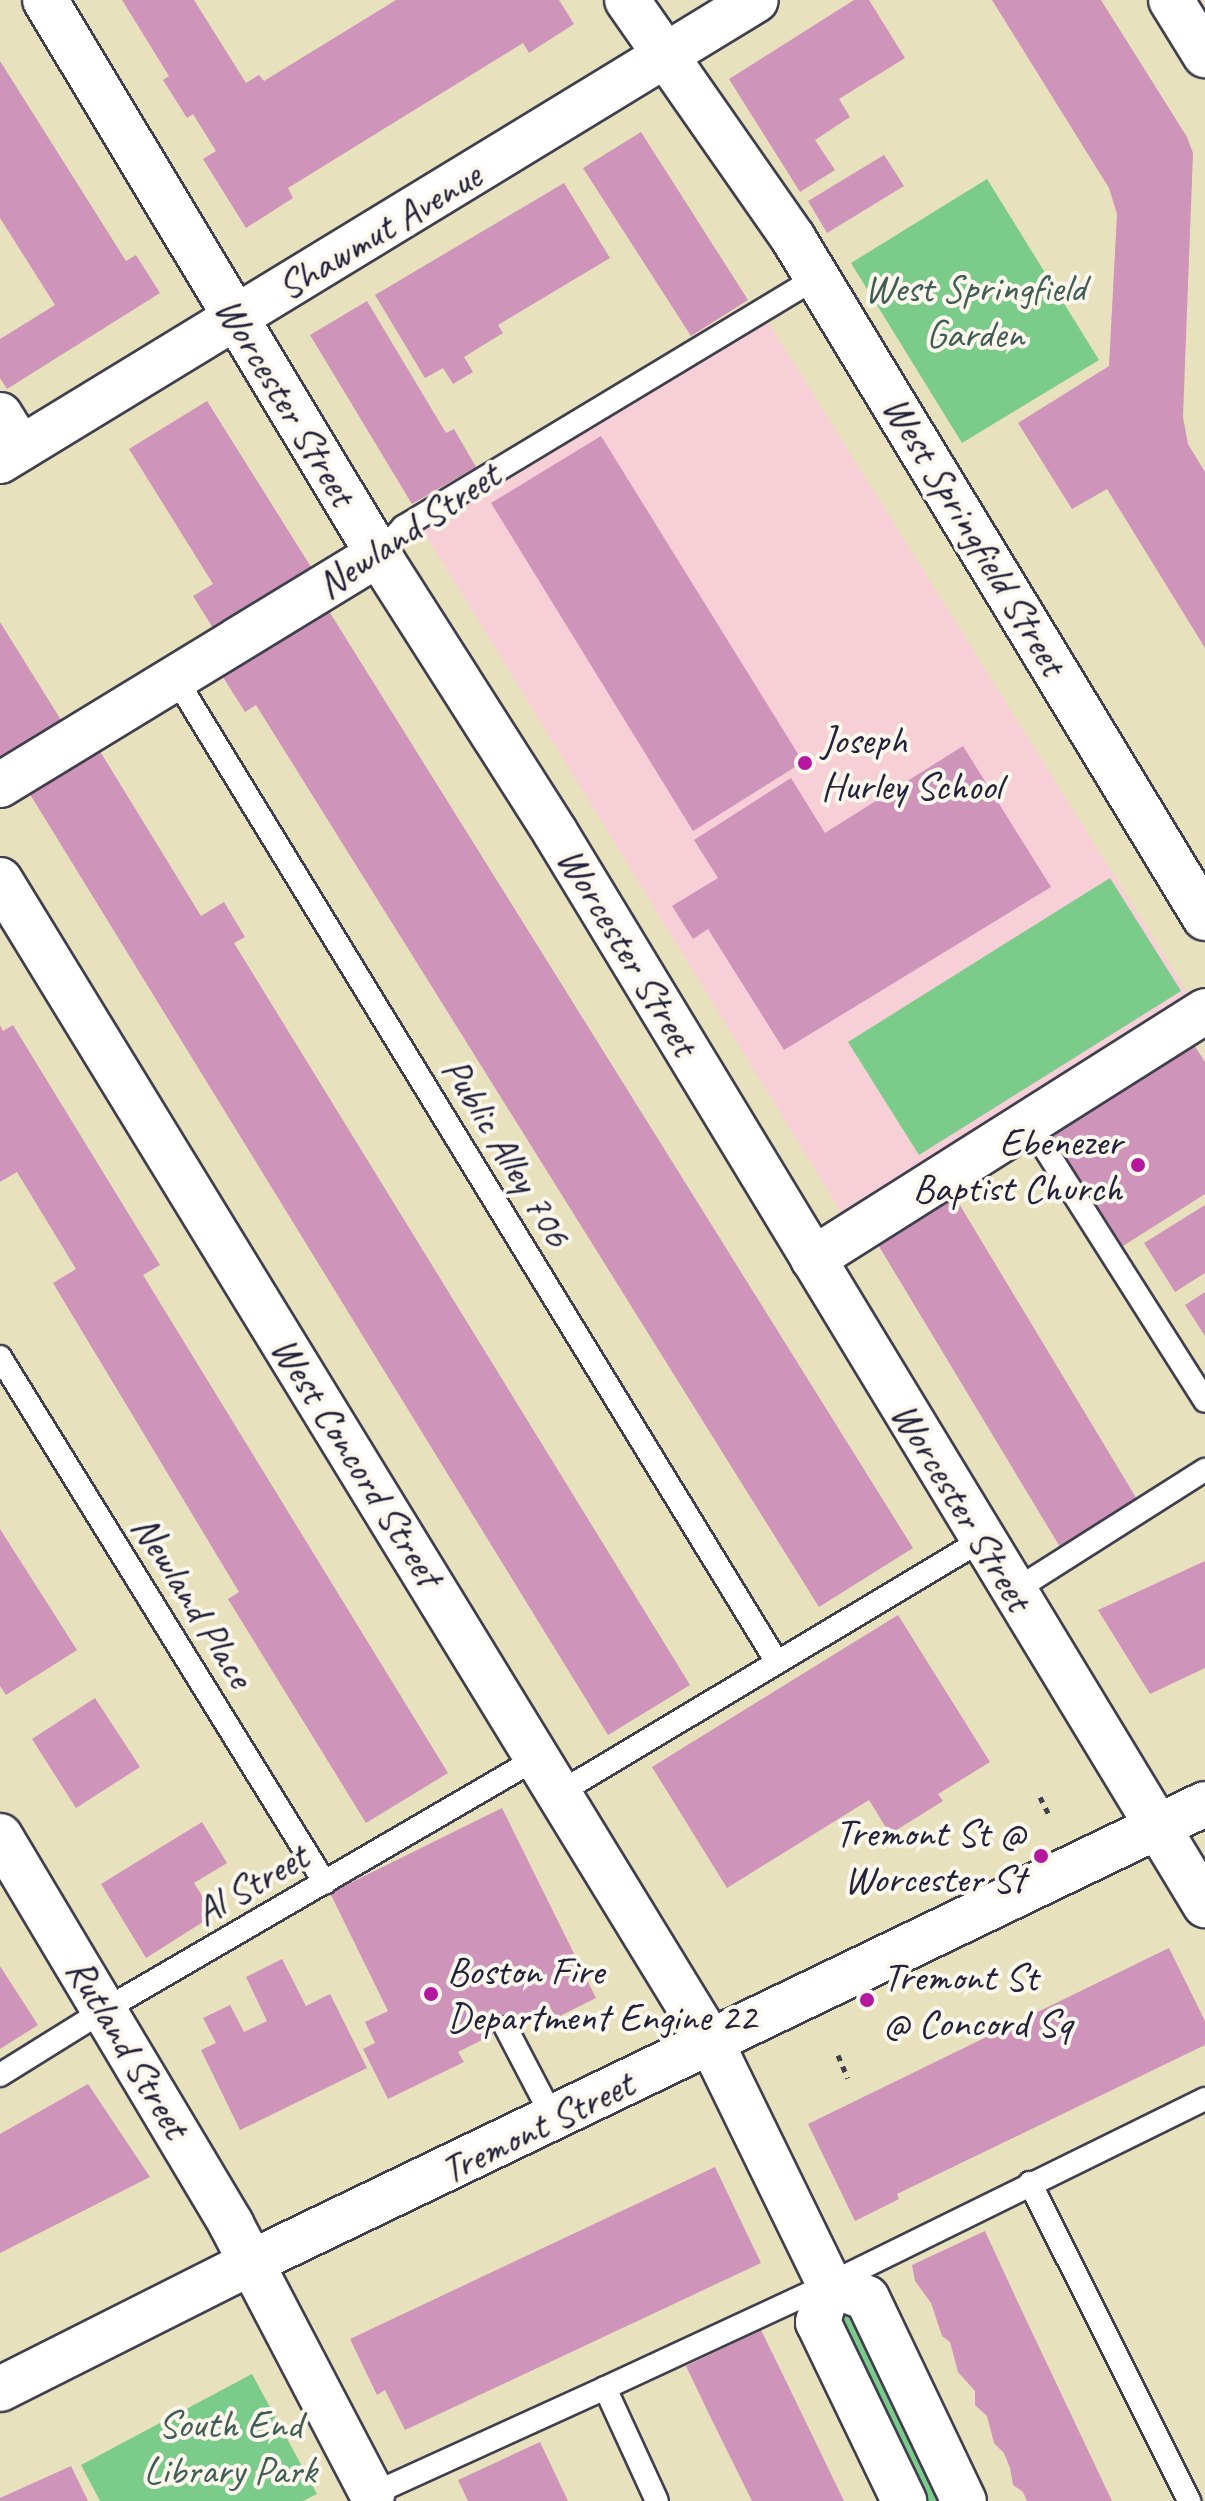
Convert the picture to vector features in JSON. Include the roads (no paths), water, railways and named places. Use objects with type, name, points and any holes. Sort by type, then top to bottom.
[{"type":"street","name":"Worcester Street","points":[[45,0],[378,554],[555,832],[1205,1905]]},
{"type":"street","name":"West Springfield Street","points":[[627,0],[793,238],[1205,918]]},
{"type":"street","name":"Shawmut Avenue","points":[[7,441],[236,318],[756,0]]},
{"type":"street","points":[[1171,0],[1205,55]]},
{"type":"street","name":"Newland Street","points":[[0,785],[378,554]]},
{"type":"street","name":"West Concord Street","points":[[0,880],[712,2044],[829,2284]]},
{"type":"street","points":[[813,1259],[1205,1011]]},
{"type":"street","name":"Tremont Street","points":[[0,2389],[252,2262],[712,2044],[1205,1804]]},
{"type":"street","name":"Rutland Street","points":[[0,1836],[106,2009],[252,2262],[373,2499]]},
{"type":"street","points":[[904,2501],[818,2322],[829,2284],[867,2298],[964,2501]]},
{"type":"lane","name":"Newland Street","points":[[378,554],[410,522],[817,277]]},
{"type":"lane","name":"Public Alley 706","points":[[176,679],[777,1662]]},
{"type":"lane","points":[[1028,1122],[1205,1401]]},
{"type":"lane","name":"Newland Place","points":[[0,1357],[325,1883]]},
{"type":"lane","points":[[1014,1591],[1205,1470]]},
{"type":"lane","name":"Al Street","points":[[0,2075],[106,2009],[325,1883],[777,1662],[983,1539]]},
{"type":"lane","points":[[506,2028],[553,2118]]},
{"type":"lane","points":[[373,2499],[829,2284],[1205,2099]]},
{"type":"lane","points":[[1030,2183],[1189,2501]]},
{"type":"lane","points":[[605,2388],[657,2501]]},
{"type":"place","name":"Joseph Hurley School","points":[[805,763]]},
{"type":"place","name":"Ebenezer Baptist Church","points":[[1138,1165]]},
{"type":"place","name":"Tremont St @ Worcester St","points":[[1041,1856]]},
{"type":"place","name":"Boston Fire Department Engine 22","points":[[431,1994]]},
{"type":"place","name":"Tremont St @ Concord Sq","points":[[867,2000]]},
{"type":"park label","name":"West Springfield Garden","points":[[975,311]]},
{"type":"park label","name":"South End Library Park","points":[[230,2447]]}]
